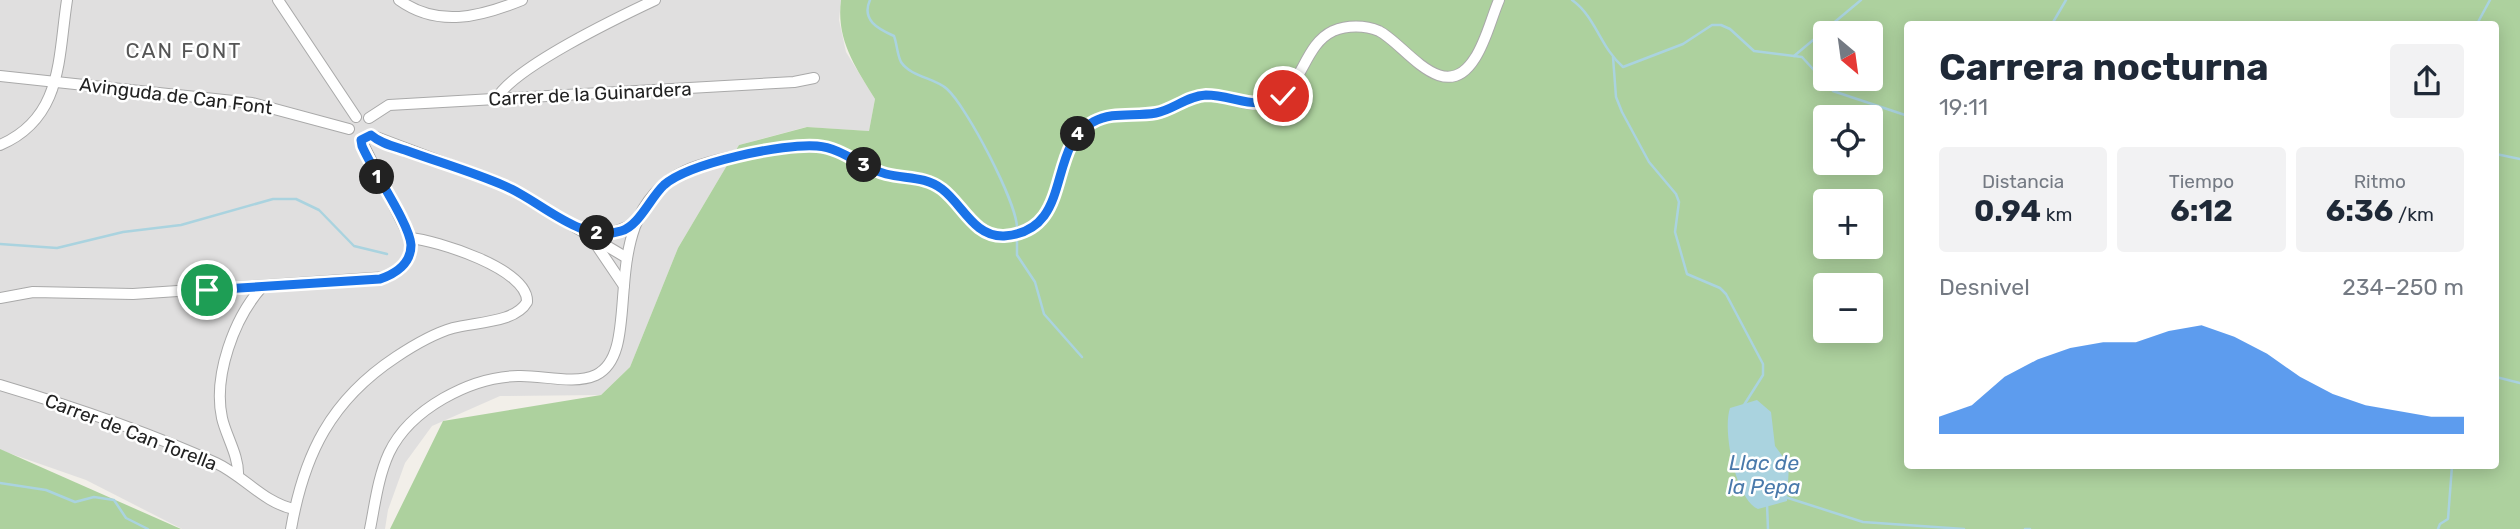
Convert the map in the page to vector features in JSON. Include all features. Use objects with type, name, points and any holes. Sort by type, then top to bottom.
[{"type":"street","points":[[0,145],[22,134],[46,107],[55,82],[67,0]]},
{"type":"street","points":[[278,0],[356,117]]},
{"type":"street","points":[[399,0],[429,15],[454,18],[488,13],[522,0]]},
{"type":"street","points":[[496,100],[511,81],[568,46],[655,0]]},
{"type":"street","points":[[370,529],[384,467],[391,449],[408,426],[436,404],[483,382],[522,375],[580,379],[603,371],[613,359],[617,345],[627,258],[634,224],[653,196],[683,172],[751,155],[818,146],[886,174],[931,183],[949,196],[977,227],[993,234],[1012,234],[1029,228],[1042,219],[1052,204],[1074,139],[1081,130],[1101,118],[1157,113],[1201,96],[1250,104],[1269,103],[1289,90],[1322,38],[1342,28],[1363,27],[1378,31],[1430,73],[1454,74],[1466,68],[1476,57],[1499,0]]},
{"type":"street","name":"Avinguda de Can Font","points":[[0,76],[252,103],[349,130]]},
{"type":"street","name":"Carrer de la Guinardera","points":[[369,118],[389,105],[814,78]]},
{"type":"street","points":[[356,117],[369,118],[373,125],[366,138]]},
{"type":"street","points":[[356,117],[349,130],[352,136],[366,138],[506,186],[627,258]]},
{"type":"street","points":[[0,298],[45,291],[133,294],[387,277],[400,269],[409,257],[410,238],[366,138]]},
{"type":"street","points":[[580,229],[610,234],[634,224]]},
{"type":"street","points":[[580,229],[602,251],[624,286]]},
{"type":"street","points":[[290,529],[313,447],[341,404],[364,380],[411,347],[438,333],[511,315],[527,302],[524,289],[499,268],[425,240],[410,238]]},
{"type":"street","points":[[238,475],[221,415],[221,386],[234,336],[245,311],[262,287]]},
{"type":"street","name":"Carrer de Can Torella","points":[[0,385],[90,412],[171,443],[238,475],[281,506],[294,509]]},
{"type":"shaded area","points":[[0,0],[841,0],[839,20],[846,52],[875,99],[869,131],[806,127],[739,145],[678,248],[630,367],[601,395],[500,396],[432,426],[405,463],[388,510],[385,529],[182,529],[86,480],[0,450]]},
{"type":"green space","points":[[841,0],[2520,0],[2520,529],[390,529],[443,421],[601,395],[630,367],[678,248],[739,145],[807,127],[869,131],[875,99],[844,40]]},
{"type":"green space","points":[[0,449],[181,529],[0,529]]},
{"type":"water","name":"Llac de la Pepa","points":[[1757,400],[1771,412],[1775,446],[1789,465],[1787,501],[1758,509],[1743,493],[1737,479],[1728,432],[1730,408]]},
{"type":"waterway","points":[[870,0],[869,18],[877,27],[894,36],[905,67],[936,82],[956,99],[990,156],[1009,198],[1017,228]]},
{"type":"waterway","points":[[1572,0],[1587,15],[1623,67],[1683,44],[1712,25],[1721,25],[1730,29],[1754,51],[1802,57],[1833,91],[1904,115]]},
{"type":"waterway","points":[[1794,56],[1861,0]]},
{"type":"waterway","points":[[2054,21],[2066,0]]},
{"type":"waterway","points":[[2479,21],[2490,0]]},
{"type":"waterway","points":[[1613,57],[1616,97],[1622,112],[1649,162],[1676,194],[1679,202],[1675,232],[1687,274],[1720,288],[1726,294],[1763,364],[1763,375],[1744,405]]},
{"type":"waterway","points":[[2499,155],[2520,159]]},
{"type":"waterway","points":[[0,244],[57,248],[123,232],[181,225],[273,199],[296,199],[319,210],[354,246],[387,254]]},
{"type":"waterway","points":[[1017,235],[1017,255],[1035,282],[1044,314],[1082,357]]},
{"type":"waterway","points":[[2499,378],[2520,383]]},
{"type":"waterway","points":[[2438,529],[2440,524],[2448,519],[2452,469]]},
{"type":"waterway","points":[[0,483],[46,490],[75,502],[94,497],[114,500],[126,518],[148,529]]},
{"type":"waterway","points":[[1785,497],[1863,522],[1964,529]]},
{"type":"waterway","points":[[1767,504],[1768,529]]},
{"type":"waterway","points":[[2025,529],[2030,529]]},
{"type":"district","name":"CAN FONT","points":[[184,50]]},
{"type":"route","points":[[207,290],[368,281],[387,277],[400,269],[409,257],[410,238],[362,146],[361,140],[371,135],[387,144],[506,186],[537,201],[580,229],[594,233],[610,234],[634,224],[653,196],[683,172],[702,165],[779,149],[818,146],[840,152],[886,174],[931,183],[941,188],[977,227],[1002,236],[1029,228],[1047,213],[1056,194],[1068,149],[1081,130],[1095,121],[1108,115],[1157,113],[1201,96],[1219,96],[1250,104],[1269,103],[1283,96]]}]
